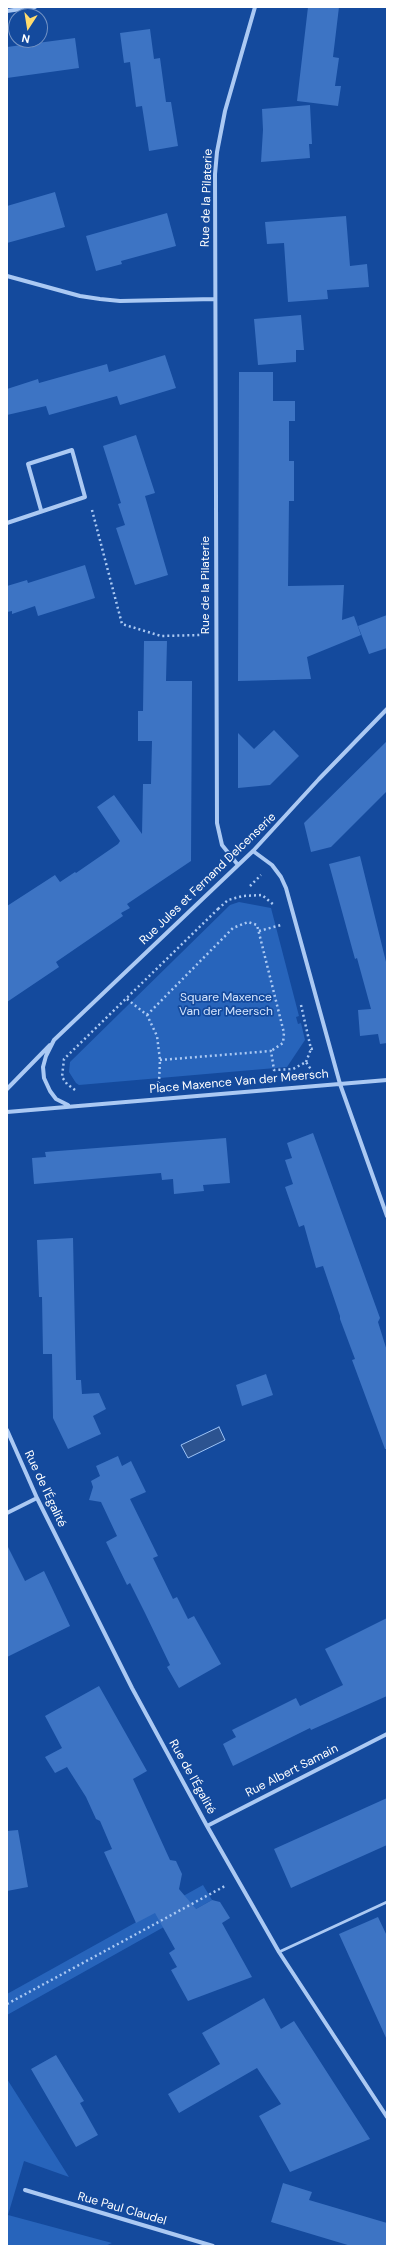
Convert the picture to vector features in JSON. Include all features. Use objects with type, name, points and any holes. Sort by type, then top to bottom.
[{"type":"street","points":[[7,11],[35,7]]},
{"type":"street","name":"Rue de la Pilaterie","points":[[238,865],[222,844],[218,835],[215,174],[217,152],[225,111],[255,7]]},
{"type":"street","points":[[7,276],[80,296],[100,299],[120,301],[215,299]]},
{"type":"street","points":[[7,523],[41,510],[85,497],[72,450],[28,464],[41,510]]},
{"type":"street","name":"Rue Jules et Fernand Delcenserie","points":[[7,1089],[54,1040],[253,851],[319,779],[387,709]]},
{"type":"street","name":"Place Maxence Van der Meersch","points":[[7,1112],[340,1084],[286,888],[272,865],[253,851]]},
{"type":"street","name":"Rue Jules et Fernand Delcenserie","points":[[54,1040],[46,1056],[44,1078],[53,1095],[68,1106]]},
{"type":"street","points":[[387,1080],[340,1084],[387,1216]]},
{"type":"street","name":"Rue de l'Égalité","points":[[7,1430],[37,1498],[132,1688],[207,1826],[279,1952],[387,2117]]},
{"type":"street","points":[[7,1513],[37,1498]]},
{"type":"street","name":"Rue Albert Samain","points":[[207,1826],[387,1734]]},
{"type":"street","name":"Rue Paul Claudel","points":[[25,2190],[213,2246]]},
{"type":"lane","points":[[279,1952],[387,1902]]},
{"type":"path","points":[[85,497],[90,502],[122,624],[161,636],[216,635]]},
{"type":"path","points":[[83,1090],[76,1090],[67,1084],[62,1077],[64,1059],[218,909],[228,900],[243,896],[262,895],[274,905],[277,911]]},
{"type":"path","points":[[213,906],[218,909]]},
{"type":"path","points":[[279,918],[283,932]]},
{"type":"path","points":[[147,1015],[233,928],[248,922],[257,925],[284,1033],[283,1043],[271,1051],[160,1060]]},
{"type":"path","points":[[259,931],[281,924]]},
{"type":"path","points":[[127,998],[147,1015],[157,1036],[160,1060],[160,1082],[152,1083]]},
{"type":"path","points":[[271,1051],[274,1070],[294,1068],[306,1062],[311,1048],[300,1002]]},
{"type":"path","points":[[311,1048],[319,1048]]},
{"type":"path","points":[[306,1062],[312,1072]]},
{"type":"path","points":[[7,2004],[238,1880]]},
{"type":"green space","name":"Square Maxence Van der Meersch","points":[[239,902],[271,908],[299,1016],[296,1017],[298,1024],[301,1023],[305,1040],[287,1067],[79,1085],[76,1083],[69,1072],[70,1062],[230,905]]},
{"type":"green space","points":[[203,1885],[212,1900],[7,2015],[7,1994]]},
{"type":"green space","points":[[7,2079],[69,2177],[24,2161],[8,2215],[112,2243],[105,2246],[7,2246]]},
{"type":"shaded area","points":[[219,1427],[225,1440],[188,1458],[181,1445]]},
{"type":"building","points":[[308,7],[339,7],[333,57],[339,58],[335,86],[341,86],[338,106],[297,101]]},
{"type":"building","points":[[150,29],[154,59],[160,58],[166,102],[171,102],[178,146],[149,151],[142,106],[136,107],[130,62],[124,63],[120,33]]},
{"type":"building","points":[[75,38],[79,68],[7,78],[7,47],[48,48],[48,42]]},
{"type":"building","points":[[310,105],[312,144],[309,144],[310,158],[261,162],[263,130],[262,109]]},
{"type":"building","points":[[55,192],[65,227],[7,243],[7,206]]},
{"type":"building","points":[[167,213],[176,246],[121,261],[122,264],[96,271],[86,236]]},
{"type":"building","points":[[346,216],[350,266],[367,264],[369,287],[327,290],[328,299],[288,302],[284,243],[267,244],[265,222]]},
{"type":"building","points":[[301,315],[304,350],[296,350],[296,362],[258,365],[254,319]]},
{"type":"building","points":[[165,355],[176,388],[120,405],[117,396],[49,415],[46,406],[7,415],[7,389],[38,379],[39,383],[107,364],[109,372]]},
{"type":"building","points":[[239,372],[273,372],[273,401],[295,401],[295,421],[289,421],[289,461],[294,461],[294,501],[289,501],[288,586],[344,585],[342,620],[354,616],[361,635],[307,657],[311,679],[238,681]]},
{"type":"building","points":[[136,435],[155,493],[145,496],[168,575],[135,585],[116,528],[125,525],[118,504],[121,503],[103,446]]},
{"type":"building","points":[[85,565],[95,598],[38,616],[35,606],[12,614],[12,611],[7,612],[7,586],[27,580],[28,583]]},
{"type":"building","points":[[387,615],[387,648],[369,654],[358,626]]},
{"type":"building","points":[[144,641],[167,641],[166,681],[192,681],[191,861],[127,904],[130,908],[121,913],[123,916],[56,962],[59,967],[7,1002],[7,906],[55,875],[60,882],[75,872],[76,873],[118,844],[120,841],[97,807],[114,795],[142,834],[143,784],[151,784],[152,741],[138,741],[138,711],[143,711]]},
{"type":"building","points":[[274,730],[299,756],[270,785],[238,788],[238,733],[254,749]]},
{"type":"building","points":[[387,741],[387,791],[331,847],[311,852],[304,823]]},
{"type":"building","points":[[360,856],[387,966],[387,1043],[380,1044],[378,1034],[360,1036],[358,1010],[371,1009],[357,958],[355,959],[329,864]]},
{"type":"building","points":[[313,1133],[380,1318],[378,1322],[387,1351],[387,1449],[385,1449],[352,1360],[355,1359],[323,1266],[316,1268],[304,1225],[299,1227],[285,1187],[293,1184],[285,1160],[292,1158],[287,1143]]},
{"type":"building","points":[[226,1138],[230,1183],[203,1185],[204,1191],[174,1194],[173,1179],[162,1180],[161,1173],[34,1184],[32,1158],[46,1157],[45,1152]]},
{"type":"building","points":[[73,1238],[76,1380],[81,1380],[82,1394],[99,1393],[106,1409],[93,1416],[101,1434],[68,1449],[53,1418],[52,1354],[43,1354],[42,1297],[39,1297],[37,1240]]},
{"type":"building","points":[[266,1374],[273,1395],[242,1406],[236,1385]]},
{"type":"building","points":[[118,1456],[122,1466],[131,1461],[146,1492],[130,1499],[158,1556],[153,1558],[173,1599],[177,1597],[188,1619],[194,1616],[221,1664],[179,1688],[167,1667],[170,1665],[130,1583],[127,1585],[106,1542],[117,1536],[101,1502],[89,1500],[93,1487],[91,1481],[100,1476],[96,1466]]},
{"type":"building","points":[[7,1545],[25,1581],[44,1571],[70,1626],[7,1657]]},
{"type":"building","points":[[387,1618],[387,1696],[311,1730],[310,1728],[233,1766],[223,1744],[236,1737],[232,1730],[296,1698],[300,1706],[343,1685],[325,1649]]},
{"type":"building","points":[[99,1686],[147,1771],[133,1779],[170,1860],[176,1861],[182,1874],[179,1889],[196,1909],[212,1900],[220,1902],[230,1918],[222,1923],[252,1977],[188,2001],[171,1970],[177,1967],[169,1953],[175,1949],[155,1913],[136,1923],[104,1852],[112,1849],[100,1821],[96,1819],[86,1797],[67,1767],[55,1773],[45,1757],[62,1748],[45,1716]]},
{"type":"building","points":[[387,1798],[387,1845],[291,1888],[274,1849]]},
{"type":"building","points":[[18,1830],[28,1887],[7,1891],[7,1831]]},
{"type":"building","points":[[378,1917],[387,1936],[387,2040],[339,1934]]},
{"type":"building","points":[[264,1998],[281,2029],[294,2021],[370,2139],[290,2172],[259,2116],[281,2104],[257,2068],[179,2113],[168,2094],[220,2064],[202,2033]]},
{"type":"building","points":[[56,2055],[84,2101],[80,2103],[98,2135],[76,2147],[31,2069]]},
{"type":"building","points":[[283,2183],[312,2192],[309,2200],[387,2223],[387,2246],[351,2246],[271,2222]]}]
